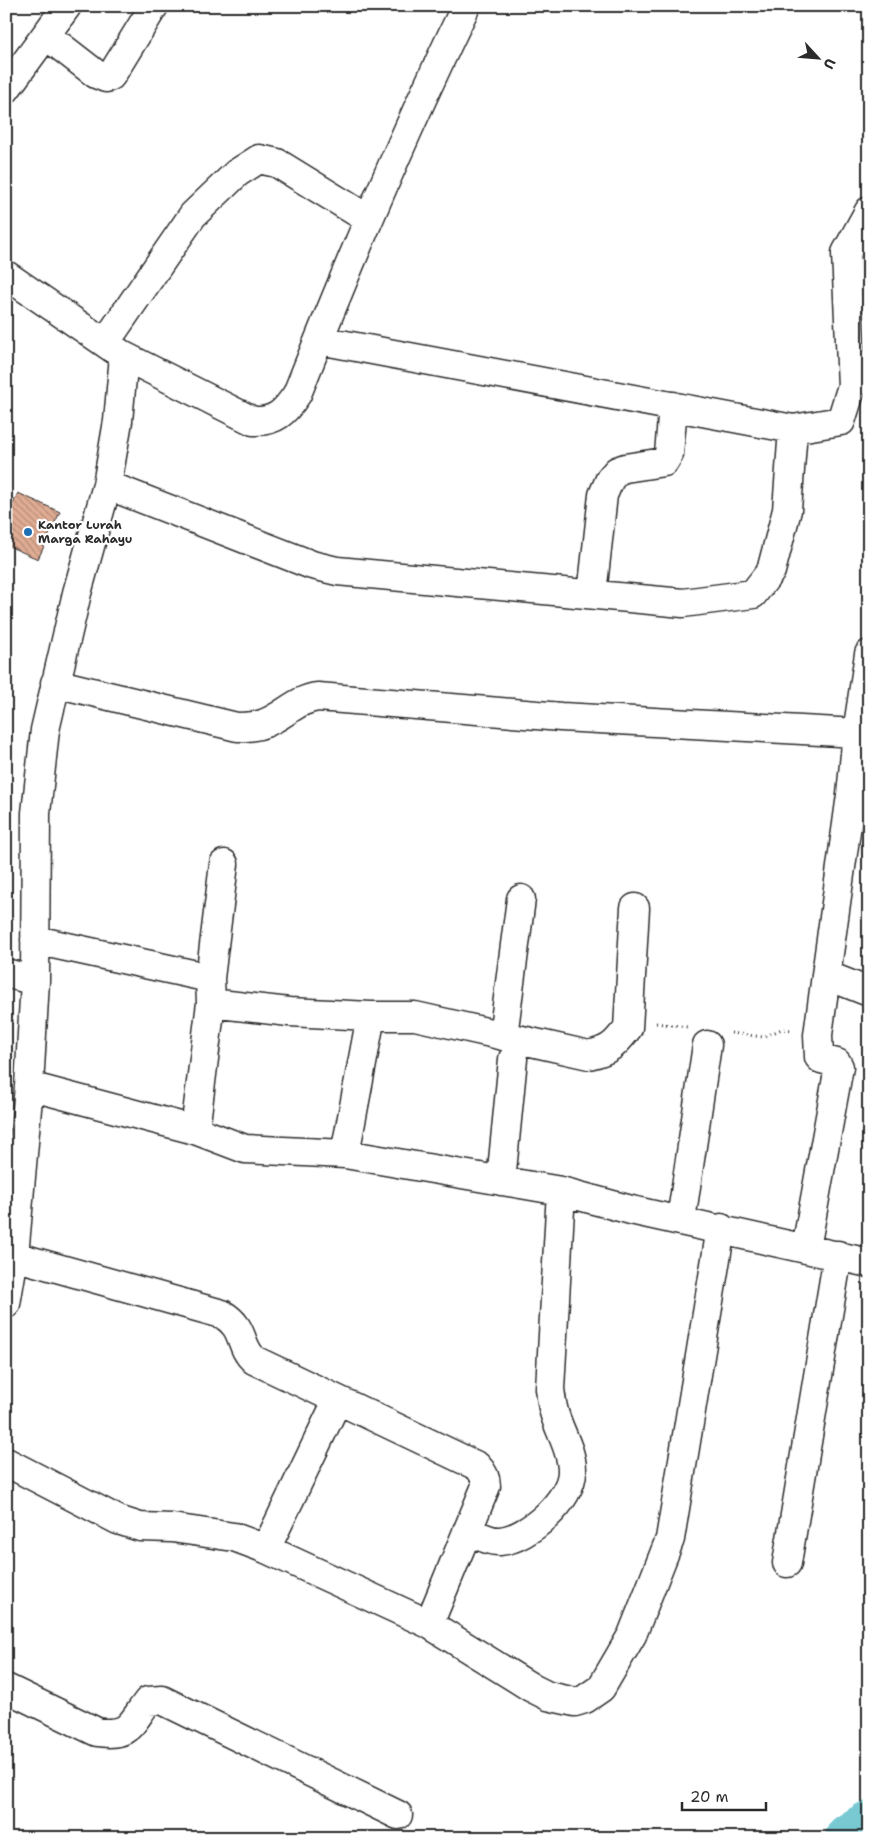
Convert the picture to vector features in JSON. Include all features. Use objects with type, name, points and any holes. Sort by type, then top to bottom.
[{"type":"street","points":[[6,89],[47,36],[67,6]]},
{"type":"street","points":[[47,36],[96,74],[106,78],[111,76],[154,6]]},
{"type":"street","points":[[6,275],[115,349],[254,421],[265,422],[276,417],[289,407],[297,394],[368,219],[424,91],[466,6]]},
{"type":"street","points":[[6,1304],[14,1256],[15,1152],[29,1086],[35,981],[36,813],[45,730],[55,683],[107,485],[118,421],[115,349],[193,215],[238,174],[259,159],[277,163],[368,219]]},
{"type":"street","points":[[319,340],[793,428],[841,421],[852,386],[846,252],[869,212]]},
{"type":"street","points":[[592,594],[603,495],[610,479],[617,470],[664,462],[669,454],[673,406]]},
{"type":"street","points":[[107,485],[312,565],[337,571],[683,603],[753,594],[771,571],[787,510],[793,428]]},
{"type":"street","points":[[806,1248],[839,1067],[837,1063],[819,1057],[818,1035],[826,975],[860,798],[869,654]]},
{"type":"street","points":[[55,683],[237,727],[266,723],[309,698],[318,697],[560,717],[863,734]]},
{"type":"street","points":[[195,1130],[224,864]]},
{"type":"street","points":[[502,1181],[508,1048],[520,899]]},
{"type":"street","points":[[35,940],[289,1012],[415,1016],[508,1048],[588,1055],[606,1051],[619,1040],[628,1028],[636,908]]},
{"type":"street","points":[[6,973],[35,981]]},
{"type":"street","points":[[826,975],[869,992]]},
{"type":"street","points":[[345,1154],[371,1016]]},
{"type":"street","points":[[681,1220],[707,1045]]},
{"type":"street","points":[[29,1086],[195,1130],[245,1149],[345,1154],[560,1191],[631,1210],[721,1228],[869,1262]]},
{"type":"street","points":[[467,1530],[498,1541],[511,1539],[535,1525],[547,1515],[561,1501],[570,1484],[572,1470],[570,1457],[554,1412],[550,1389],[560,1191]]},
{"type":"street","points":[[6,1462],[118,1520],[140,1527],[172,1528],[234,1537],[266,1549],[429,1624],[548,1696],[576,1702],[585,1699],[601,1688],[632,1635],[670,1539],[721,1228]]},
{"type":"street","points":[[787,1563],[838,1255]]},
{"type":"street","points":[[14,1256],[222,1314],[232,1320],[239,1331],[247,1354],[254,1360],[477,1466],[486,1479],[486,1486],[429,1624]]},
{"type":"street","points":[[266,1549],[337,1401]]},
{"type":"street","points":[[6,1688],[97,1732],[108,1734],[118,1734],[128,1729],[148,1701],[162,1700],[398,1815]]},
{"type":"building","name":"Kantor Lurah Marga Rahayu","points":[[18,493],[60,512],[38,559],[6,545],[6,518]]},
{"type":"waterway","points":[[850,1838],[869,1826]]},
{"type":"place","name":"Kantor Lurah Marga Rahayu","points":[[28,532]]}]
